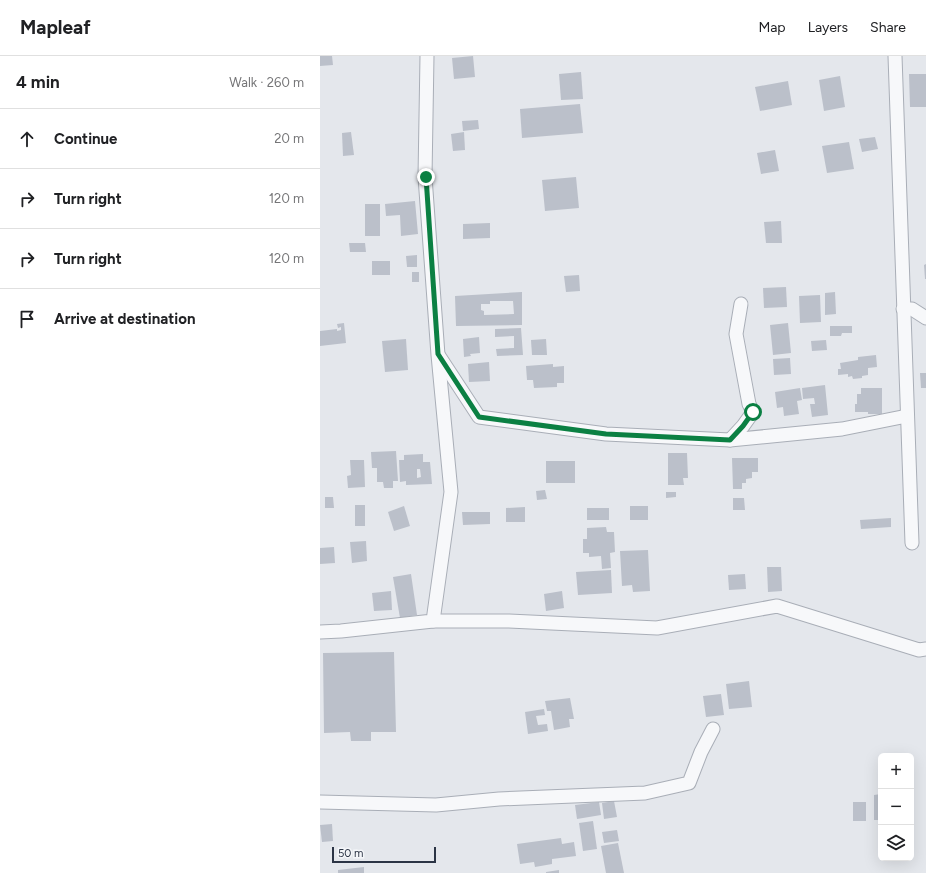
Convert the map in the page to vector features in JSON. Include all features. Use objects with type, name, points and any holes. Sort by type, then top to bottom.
[{"type":"street","points":[[427,56],[426,177],[438,354],[450,492],[432,621]]},
{"type":"street","points":[[895,56],[912,543]]},
{"type":"street","points":[[730,440],[753,412],[749,404],[736,334],[742,304]]},
{"type":"street","points":[[904,309],[912,309],[926,318]]},
{"type":"street","points":[[438,354],[479,417],[606,434],[730,440],[842,430],[907,416]]},
{"type":"street","points":[[320,632],[432,621],[509,621],[657,628],[778,606],[919,650],[926,649]]},
{"type":"street","points":[[320,802],[436,805],[499,799],[645,793],[689,783],[713,729]]},
{"type":"building","points":[[320,56],[332,56],[333,65],[320,66]]},
{"type":"building","points":[[473,56],[475,77],[454,79],[452,58]]},
{"type":"building","points":[[581,72],[583,99],[561,100],[559,74]]},
{"type":"building","points":[[909,74],[926,74],[926,107],[910,107]]},
{"type":"building","points":[[840,76],[845,107],[824,111],[819,80]]},
{"type":"building","points":[[788,81],[792,105],[760,111],[755,87]]},
{"type":"building","points":[[580,104],[583,133],[522,138],[520,109]]},
{"type":"building","points":[[478,120],[479,129],[463,131],[462,121]]},
{"type":"building","points":[[351,132],[354,155],[343,156],[342,133]]},
{"type":"building","points":[[464,132],[465,150],[453,151],[451,134]]},
{"type":"building","points":[[875,137],[878,149],[862,152],[859,139]]},
{"type":"building","points":[[849,142],[854,169],[827,173],[822,146]]},
{"type":"building","points":[[775,150],[779,171],[761,174],[757,153]]},
{"type":"building","points":[[576,177],[579,208],[545,211],[542,180]]},
{"type":"building","points":[[415,201],[418,234],[401,236],[400,215],[386,216],[385,204]]},
{"type":"building","points":[[365,204],[380,204],[380,236],[365,236]]},
{"type":"building","points":[[781,221],[782,243],[766,243],[764,222]]},
{"type":"building","points":[[490,223],[490,238],[463,239],[463,224]]},
{"type":"building","points":[[349,243],[365,243],[366,252],[350,252]]},
{"type":"building","points":[[417,255],[417,267],[407,267],[406,256]]},
{"type":"building","points":[[372,261],[390,261],[390,275],[372,275]]},
{"type":"building","points":[[926,264],[926,279],[925,279],[924,265]]},
{"type":"building","points":[[412,272],[419,272],[419,282],[412,282]]},
{"type":"building","points":[[579,275],[580,291],[566,292],[564,276]]},
{"type":"building","points":[[786,287],[787,307],[764,308],[763,288]]},
{"type":"building","points":[[522,292],[522,325],[456,326],[455,296]],"holes":[[[490,301],[513,301],[514,314],[484,315],[484,311],[481,310],[481,304],[490,304]]]},
{"type":"building","points":[[835,292],[836,314],[825,315],[825,293]]},
{"type":"building","points":[[820,295],[821,322],[800,323],[799,296]]},
{"type":"building","points":[[344,323],[346,343],[320,346],[320,331],[341,330],[341,327],[338,328],[337,324]]},
{"type":"building","points":[[788,323],[791,353],[773,355],[770,325]]},
{"type":"building","points":[[830,326],[852,326],[852,333],[842,333],[841,336],[830,336]]},
{"type":"building","points":[[521,328],[523,355],[497,356],[496,349],[514,348],[514,336],[495,337],[495,329]]},
{"type":"building","points":[[479,337],[480,353],[470,354],[471,356],[464,357],[463,339]]},
{"type":"building","points":[[406,339],[408,370],[385,372],[382,341]]},
{"type":"building","points":[[546,339],[547,355],[532,355],[531,340]]},
{"type":"building","points":[[826,340],[827,350],[812,351],[811,341]]},
{"type":"building","points":[[876,355],[877,367],[868,368],[868,375],[862,376],[862,378],[853,379],[852,376],[848,377],[848,374],[838,375],[838,369],[841,369],[840,363],[858,360],[858,357]]},
{"type":"building","points":[[790,358],[791,374],[774,375],[773,359]]},
{"type":"building","points":[[489,362],[490,381],[469,382],[468,364]]},
{"type":"building","points":[[553,364],[553,367],[564,366],[564,383],[557,383],[557,387],[534,388],[533,380],[527,380],[526,366]]},
{"type":"building","points":[[920,373],[926,373],[926,388],[921,388]]},
{"type":"building","points":[[825,385],[828,415],[812,417],[810,404],[815,404],[814,398],[803,399],[802,388]]},
{"type":"building","points":[[800,388],[802,400],[797,401],[799,414],[784,416],[783,407],[777,408],[775,392]]},
{"type":"building","points":[[861,388],[882,388],[882,414],[855,412],[857,394],[861,394]]},
{"type":"building","points":[[396,451],[398,481],[393,481],[393,488],[384,488],[383,482],[377,482],[377,468],[372,468],[371,452]]},
{"type":"building","points":[[668,453],[687,453],[688,478],[683,478],[684,485],[668,485]]},
{"type":"building","points":[[423,454],[423,462],[430,462],[432,484],[406,485],[406,481],[400,482],[399,460],[404,460],[404,455]],"holes":[[[417,469],[420,469],[421,477],[417,478]]]},
{"type":"building","points":[[732,458],[758,458],[758,472],[752,472],[752,478],[746,479],[746,483],[742,483],[742,489],[733,489]]},
{"type":"building","points":[[350,460],[364,460],[365,487],[348,488],[347,476],[351,475]]},
{"type":"building","points":[[546,461],[575,461],[575,483],[546,483]]},
{"type":"building","points":[[545,490],[547,499],[537,500],[536,491]]},
{"type":"building","points":[[666,492],[676,492],[676,497],[666,498]]},
{"type":"building","points":[[325,497],[333,497],[334,508],[325,508]]},
{"type":"building","points":[[733,498],[744,498],[745,510],[733,510]]},
{"type":"building","points":[[355,505],[365,505],[365,526],[355,526]]},
{"type":"building","points":[[404,506],[410,526],[394,531],[388,512]]},
{"type":"building","points":[[630,506],[648,506],[648,520],[630,520]]},
{"type":"building","points":[[525,507],[525,522],[506,522],[506,508]]},
{"type":"building","points":[[587,508],[609,508],[609,520],[587,520]]},
{"type":"building","points":[[462,512],[490,512],[490,524],[463,525]]},
{"type":"building","points":[[891,518],[891,527],[861,529],[860,520]]},
{"type":"building","points":[[606,527],[607,532],[614,532],[615,552],[610,553],[611,568],[602,569],[601,556],[589,557],[589,553],[583,553],[583,539],[587,539],[587,528]]},
{"type":"building","points":[[366,541],[367,561],[352,563],[350,542]]},
{"type":"building","points":[[334,547],[335,563],[320,564],[320,548]]},
{"type":"building","points":[[648,550],[650,591],[633,592],[632,585],[622,586],[620,551]]},
{"type":"building","points":[[767,567],[781,567],[782,591],[768,592]]},
{"type":"building","points":[[611,570],[612,593],[578,595],[576,572]]},
{"type":"building","points":[[411,574],[417,615],[400,618],[393,577]]},
{"type":"building","points":[[745,574],[746,589],[729,590],[728,575]]},
{"type":"building","points":[[391,591],[392,610],[374,611],[372,593]]},
{"type":"building","points":[[562,591],[564,608],[546,611],[544,594]]},
{"type":"building","points":[[394,652],[396,732],[371,732],[371,741],[351,741],[350,732],[324,733],[323,653]]},
{"type":"building","points":[[749,681],[752,707],[729,709],[726,684]]},
{"type":"building","points":[[721,694],[724,715],[706,717],[703,696]]},
{"type":"building","points":[[570,698],[574,719],[569,719],[570,727],[554,730],[551,711],[547,711],[545,701]]},
{"type":"building","points":[[544,709],[545,715],[536,716],[538,725],[547,724],[548,731],[528,734],[525,712]]},
{"type":"building","points":[[878,794],[878,820],[874,820],[874,795]]},
{"type":"building","points":[[614,801],[617,817],[604,819],[602,803]]},
{"type":"building","points":[[599,802],[601,815],[577,819],[575,805]]},
{"type":"building","points":[[853,802],[866,802],[866,821],[853,821]]},
{"type":"building","points":[[593,821],[597,849],[583,851],[579,823]]},
{"type":"building","points":[[332,824],[333,841],[322,842],[320,825]]},
{"type":"building","points":[[617,830],[619,841],[604,843],[602,832]]},
{"type":"building","points":[[561,838],[562,844],[574,842],[576,856],[552,859],[552,864],[535,867],[534,862],[520,864],[517,844]]},
{"type":"building","points":[[618,843],[624,873],[606,873],[601,846]]},
{"type":"building","points":[[364,867],[364,873],[338,873],[338,870]]},
{"type":"building","points":[[559,870],[559,873],[546,873],[546,872]]},
{"type":"route","points":[[426,177],[438,354],[479,417],[606,434],[730,440],[753,412]]}]
